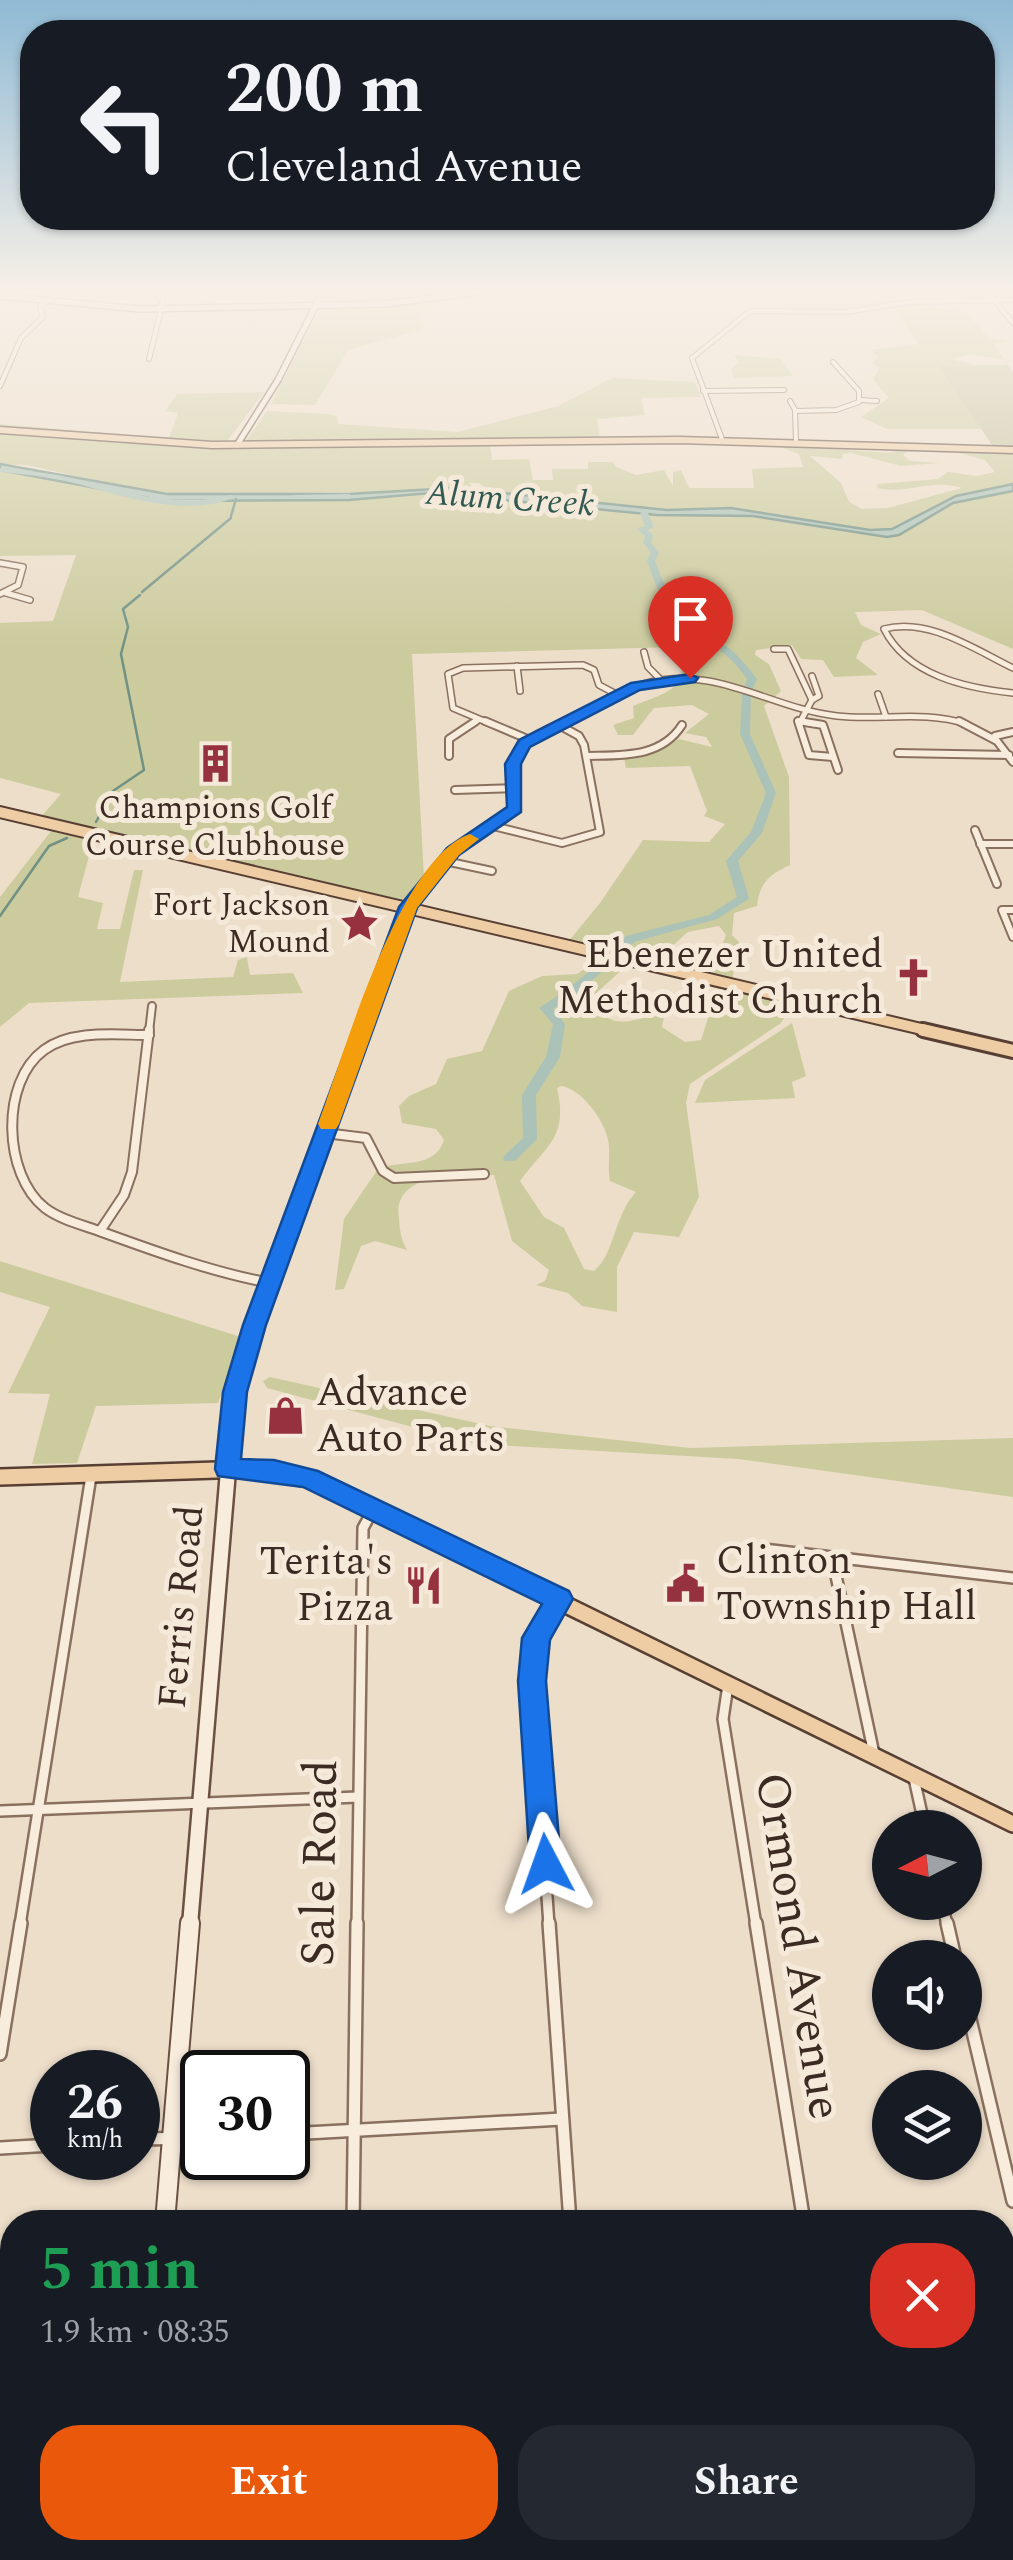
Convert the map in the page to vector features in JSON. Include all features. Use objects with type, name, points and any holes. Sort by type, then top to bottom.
[{"type":"main road","points":[[237,446],[260,408]]},
{"type":"main road","points":[[0,430],[130,442],[237,446],[722,438],[1013,450]]},
{"type":"main road","points":[[0,812],[1013,1051]]},
{"type":"main road","name":"Ferris Road","points":[[167,2210],[236,1386],[408,907]]},
{"type":"main road","points":[[0,1477],[227,1469],[294,1474],[374,1508],[1013,1824]]},
{"type":"street","points":[[710,408],[722,438]]},
{"type":"street","points":[[796,441],[795,411],[840,408]]},
{"type":"street","points":[[0,563],[21,564],[18,585],[3,594]]},
{"type":"street","points":[[3,594],[30,600]]},
{"type":"street","points":[[1013,668],[920,627],[895,625],[884,633],[902,658],[964,686],[1013,693]]},
{"type":"street","points":[[774,649],[788,649],[812,700]]},
{"type":"street","points":[[644,652],[648,667],[661,680]]},
{"type":"street","points":[[530,740],[452,708],[447,677],[451,671],[583,665],[594,670],[600,685],[618,695]]},
{"type":"street","points":[[517,666],[520,692]]},
{"type":"street","points":[[812,676],[820,696],[812,700],[798,720],[809,756],[833,758]]},
{"type":"street","points":[[408,907],[445,860],[515,808],[516,754],[530,740],[618,695],[661,680],[718,683],[835,716],[950,719],[995,736],[1013,732]]},
{"type":"street","points":[[878,694],[886,718]]},
{"type":"street","points":[[449,756],[450,739],[478,720]]},
{"type":"street","points":[[798,720],[823,725],[838,770]]},
{"type":"street","points":[[587,756],[648,751],[676,737],[682,724]]},
{"type":"street","points":[[493,826],[536,840],[594,838],[601,830],[587,756],[579,736],[558,726]]},
{"type":"street","points":[[995,736],[1011,759]]},
{"type":"street","points":[[898,753],[1011,759]]},
{"type":"street","points":[[455,790],[516,788]]},
{"type":"street","points":[[974,830],[997,884]]},
{"type":"street","points":[[980,844],[1013,844]]},
{"type":"street","points":[[445,860],[492,870]]},
{"type":"street","points":[[1013,910],[1002,910],[1013,937]]},
{"type":"street","points":[[100,1231],[124,1195],[132,1172],[152,1006]]},
{"type":"street","points":[[149,1035],[79,1038],[47,1048],[27,1069],[20,1092],[15,1158],[27,1190],[45,1208],[100,1231],[210,1270],[270,1283]]},
{"type":"street","points":[[325,1133],[366,1138],[383,1171],[394,1178],[484,1174]]},
{"type":"street","points":[[0,2054],[92,1474]]},
{"type":"street","name":"Sale Road","points":[[353,2210],[363,1528],[374,1508]]},
{"type":"street","points":[[756,1548],[1012,1581]]},
{"type":"street","points":[[832,1556],[874,1754]]},
{"type":"street","points":[[560,1599],[536,1638],[532,1681],[569,2210]]},
{"type":"street","name":"Ormond Avenue","points":[[729,1683],[723,1719],[802,2210]]},
{"type":"street","points":[[912,1773],[921,1810]]},
{"type":"street","points":[[0,1811],[358,1797]]},
{"type":"street","points":[[977,2050],[1013,2201]]},
{"type":"street","points":[[310,2132],[562,2118]]},
{"type":"street","points":[[160,2138],[180,2138]]},
{"type":"street","points":[[0,2148],[30,2147]]},
{"type":"green space","points":[[252,408],[225,444],[0,429],[0,424],[169,438],[178,413],[165,411]]},
{"type":"green space","points":[[549,408],[643,408],[645,415],[597,419],[600,439],[293,445],[290,437],[288,443],[245,442],[267,411],[327,414],[337,416],[338,424],[458,432]]},
{"type":"green space","points":[[874,408],[970,408],[985,429],[887,429],[861,417]]},
{"type":"green space","points":[[967,408],[1013,408],[1013,448],[994,448]]},
{"type":"green space","points":[[0,431],[172,446],[490,444],[492,460],[529,459],[533,480],[553,480],[552,469],[588,469],[588,462],[613,462],[636,475],[664,470],[673,486],[673,472],[681,470],[689,488],[754,488],[752,469],[803,467],[799,454],[775,445],[890,453],[903,447],[909,449],[903,455],[910,461],[939,463],[901,466],[851,453],[843,454],[842,459],[810,456],[841,483],[849,502],[862,509],[888,508],[962,488],[941,485],[888,490],[877,488],[878,484],[938,479],[948,472],[977,476],[995,472],[985,460],[944,449],[1013,451],[1013,484],[946,501],[1013,487],[1013,649],[922,610],[855,612],[861,625],[881,634],[863,642],[856,658],[878,675],[834,677],[823,660],[801,659],[792,645],[756,650],[755,655],[769,664],[781,691],[764,706],[789,777],[790,865],[767,880],[757,906],[734,913],[732,935],[739,942],[732,982],[711,975],[726,935],[719,926],[688,932],[653,963],[567,943],[643,840],[709,842],[725,824],[704,816],[707,811],[690,766],[626,768],[624,758],[657,751],[679,739],[712,747],[706,737],[685,733],[709,714],[692,705],[654,708],[633,735],[618,735],[613,725],[634,718],[633,706],[666,693],[678,681],[678,647],[412,654],[424,878],[403,900],[40,818],[61,794],[0,778],[0,623],[53,621],[76,555],[0,556],[0,470],[165,501],[349,500],[430,493],[618,506],[488,491],[479,483],[469,483],[475,490],[150,493],[27,465],[0,464]]},
{"type":"green space","points":[[51,831],[93,841],[78,897],[103,903],[97,929],[120,929],[134,870],[143,870],[120,982],[233,977],[238,960],[247,957],[250,975],[293,973],[303,993],[29,1003],[0,1027],[0,897]]},
{"type":"green space","points":[[596,961],[625,967],[593,996],[599,1009],[607,1017],[624,1022],[665,1012],[662,1027],[685,1042],[701,1040],[718,986],[791,1005],[781,1023],[690,1084],[686,1103],[699,1197],[679,1237],[634,1232],[617,1267],[617,1312],[582,1306],[568,1293],[536,1285],[545,1281],[549,1270],[512,1241],[494,1175],[447,1176],[417,1184],[399,1203],[400,1231],[407,1250],[375,1241],[361,1246],[344,1289],[335,1290],[344,1219],[378,1169],[425,1160],[433,1156],[444,1140],[436,1129],[402,1123],[399,1106],[409,1096],[436,1084],[447,1059],[482,1051],[509,991],[542,976],[577,974]],"holes":[[[557,1088],[569,1088],[590,1106],[606,1132],[610,1181],[636,1192],[623,1212],[606,1255],[594,1271],[584,1269],[564,1228],[544,1217],[520,1181],[557,1130]]]},
{"type":"green space","points":[[792,1023],[806,1076],[792,1082],[795,1098],[695,1103],[705,1080]]},
{"type":"green space","points":[[0,1261],[244,1338],[218,1403],[96,1406],[77,1463],[32,1464],[50,1394],[8,1393],[50,1307],[0,1292]]},
{"type":"green space","points":[[270,1377],[490,1426],[690,1448],[1013,1438],[1013,1497],[738,1459],[476,1444],[267,1388],[263,1381]]},
{"type":"water","points":[[0,464],[167,494],[347,494],[454,488],[667,510],[731,508],[870,530],[892,529],[956,496],[1013,484],[1013,491],[953,503],[899,535],[887,537],[753,516],[657,515],[430,493],[349,500],[165,501],[0,470]]},
{"type":"waterway","name":"Alum Creek","points":[[0,470],[58,477],[173,502],[232,497]]},
{"type":"waterway","name":"Alum Creek","points":[[295,497],[347,496]]},
{"type":"waterway","points":[[231,516],[236,499]]},
{"type":"waterway","points":[[644,513],[650,527],[641,529],[649,535],[647,543],[655,552],[651,561],[675,623],[709,637],[728,651],[752,679],[748,690]]},
{"type":"waterway","points":[[142,592],[231,518]]},
{"type":"waterway","points":[[96,822],[113,791],[144,770],[121,654],[128,627],[123,609],[140,595]]},
{"type":"waterway","points":[[616,953],[630,939],[713,917],[743,898],[732,861],[756,833],[771,793],[745,734],[747,694]]},
{"type":"waterway","points":[[0,916],[49,846],[67,838]]},
{"type":"waterway","points":[[510,1158],[530,1139],[529,1095],[553,1057],[559,1024],[545,1008],[569,994],[608,960]]},
{"type":"slow traffic","points":[[329,1124],[408,907],[453,852],[470,839]]},
{"type":"place","name":"Champions Golf Course Clubhouse","points":[[215,763]]},
{"type":"place","name":"Fort Jackson Mound","points":[[360,923]]},
{"type":"place","name":"Ebenezer United Methodist Church","points":[[913,978]]},
{"type":"place","name":"Advance Auto Parts","points":[[286,1416]]},
{"type":"place","name":"Clinton Township Hall","points":[[686,1584]]},
{"type":"place","name":"Terita's Pizza","points":[[423,1585]]},
{"type":"route","points":[[546,1864],[532,1681],[536,1638],[560,1599],[309,1478],[274,1470],[227,1469],[235,1392],[254,1325],[408,907],[453,852],[515,808],[513,764],[524,744],[636,686],[690,678]]}]
